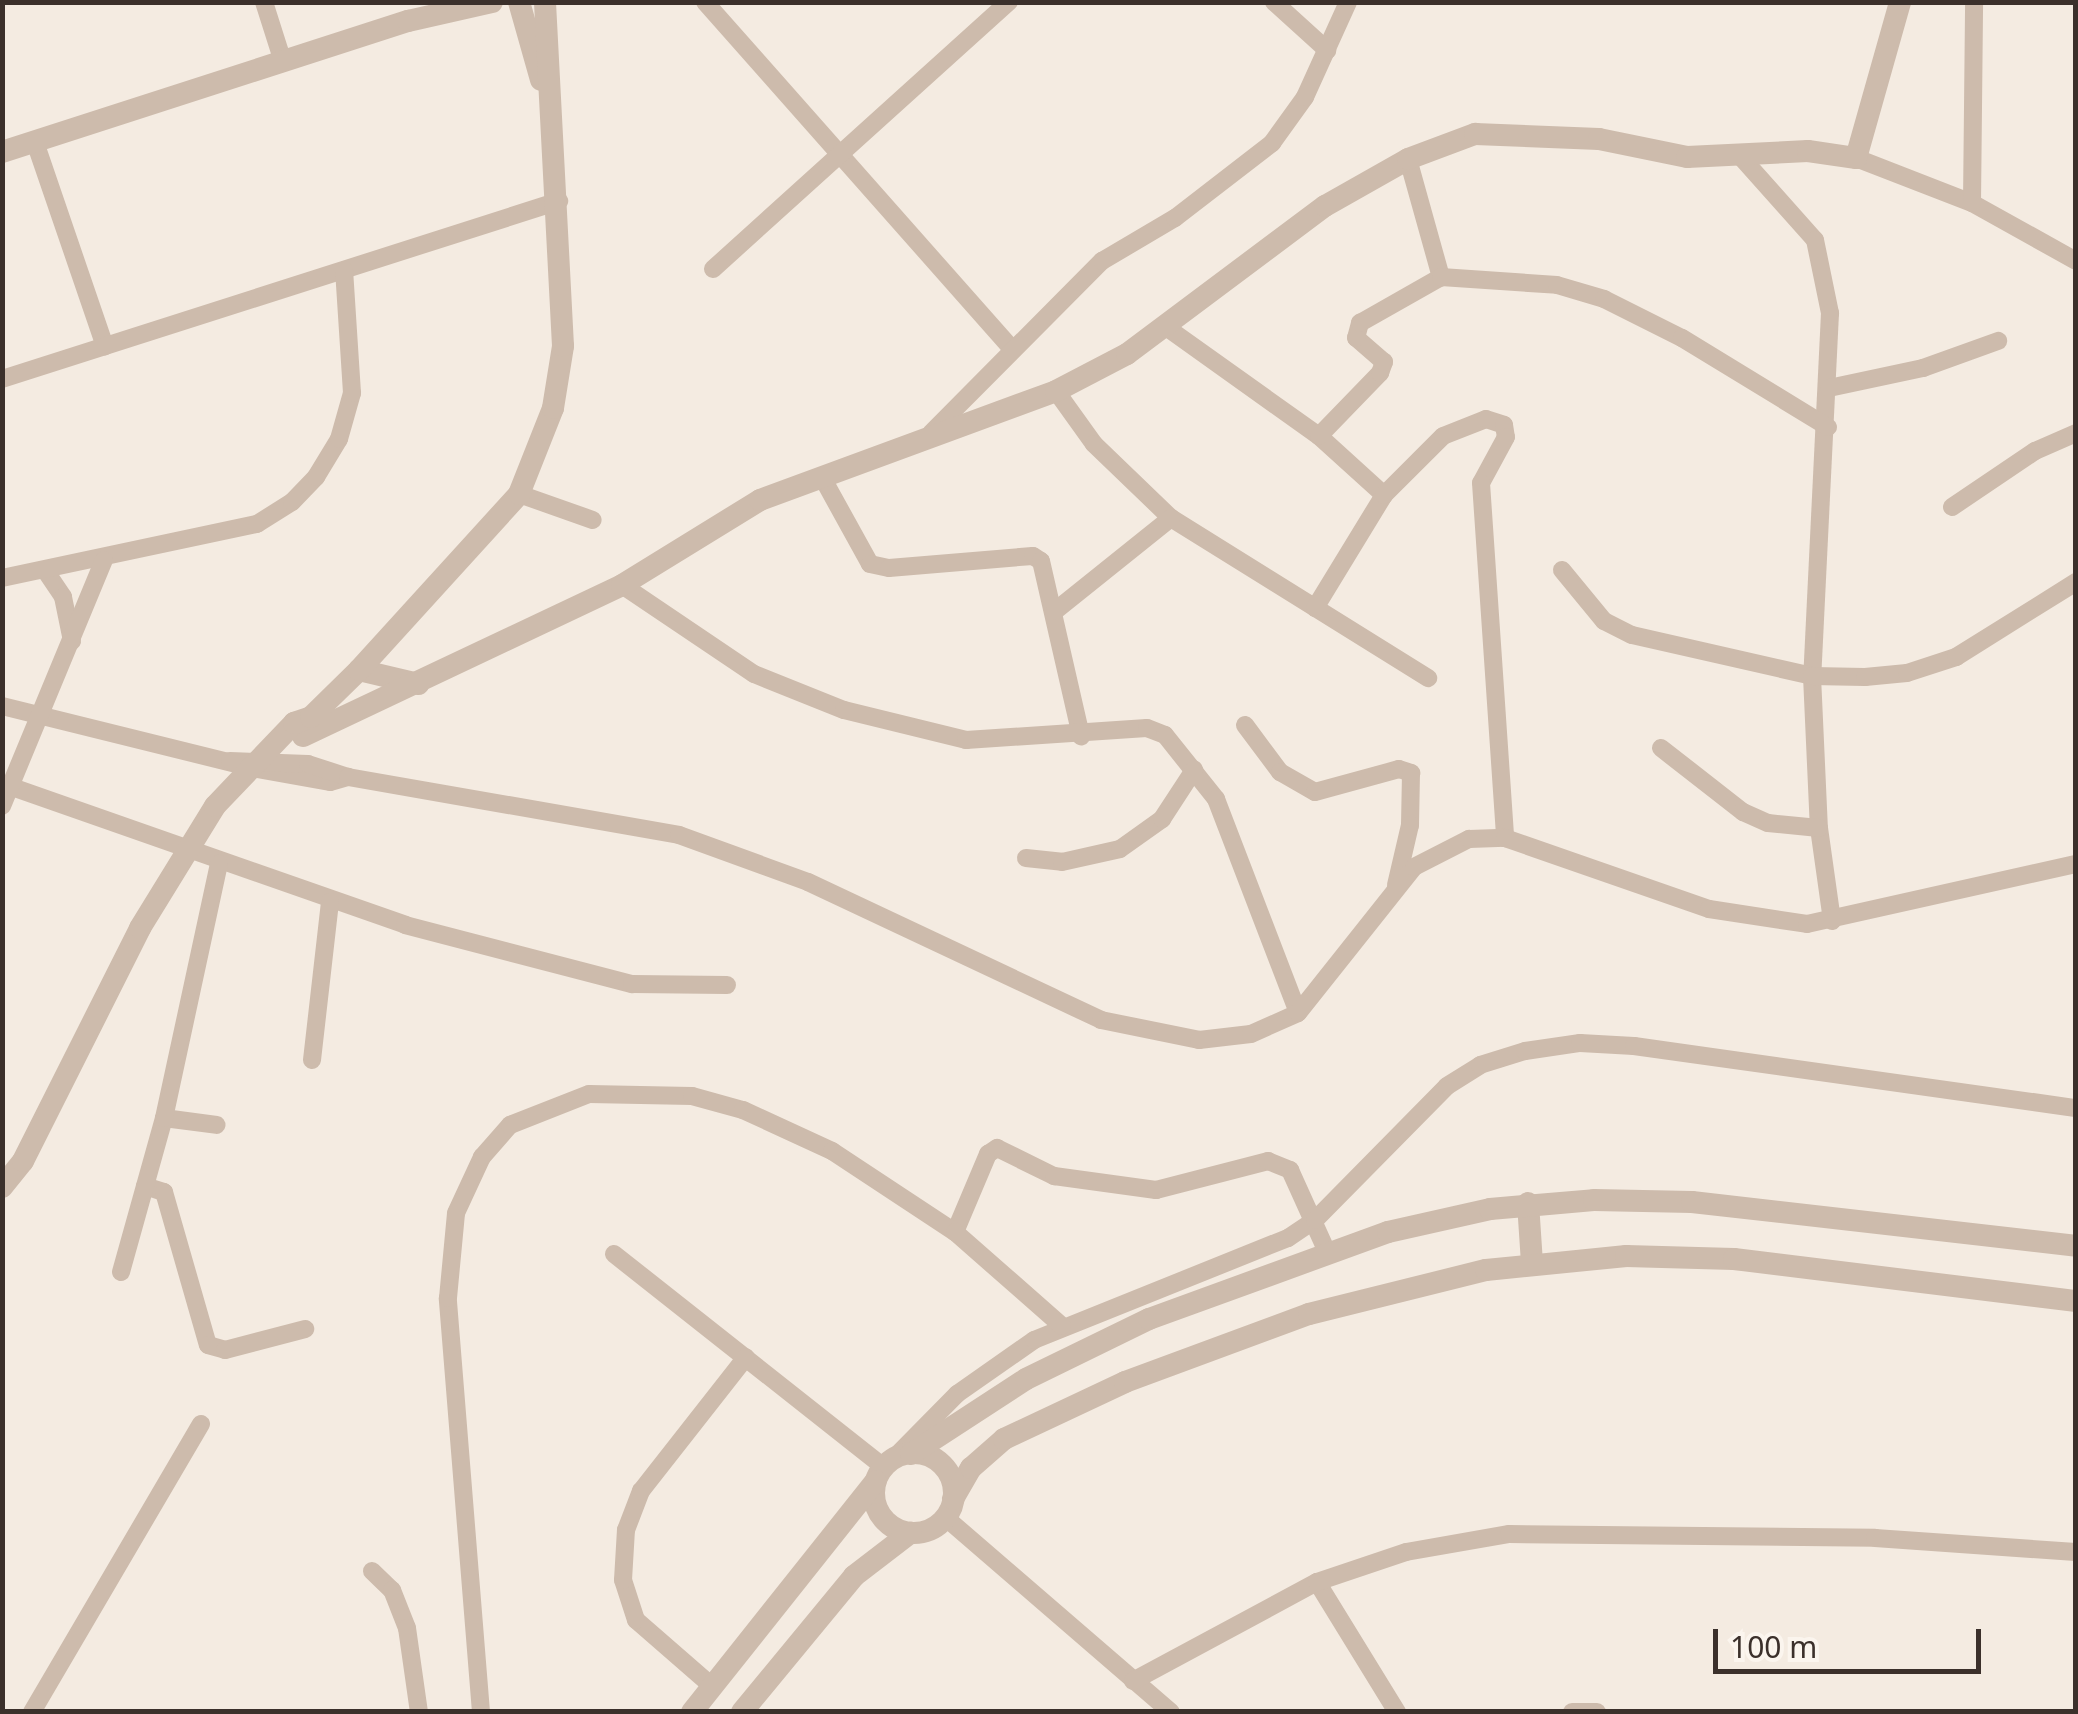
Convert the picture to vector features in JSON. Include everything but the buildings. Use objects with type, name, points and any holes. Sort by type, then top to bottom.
[{"type":"street","points":[[264,2],[283,62]]},
{"type":"street","points":[[408,21],[442,2]]},
{"type":"street","points":[[2,152],[408,21],[492,2]]},
{"type":"street","points":[[519,2],[548,102]]},
{"type":"street","points":[[2,1186],[23,1161],[184,851],[257,764],[307,726],[519,494],[553,408],[562,346],[560,201],[548,102],[545,2]]},
{"type":"street","points":[[705,2],[1010,347]]},
{"type":"street","points":[[713,269],[1009,2]]},
{"type":"street","points":[[1274,2],[1327,50]]},
{"type":"street","points":[[931,432],[1010,347],[1102,261],[1174,218],[1272,143],[1327,50],[1348,2]]},
{"type":"street","points":[[1856,158],[1900,2]]},
{"type":"street","points":[[1972,203],[1974,2]]},
{"type":"street","points":[[307,726],[380,702],[622,585],[760,500],[931,432],[1056,390],[1166,327],[1324,206],[1408,159],[1475,134],[1598,139],[1687,157],[1741,158],[1808,151],[1856,158],[1972,203],[2076,261]]},
{"type":"street","points":[[35,142],[105,346]]},
{"type":"street","points":[[1741,158],[1803,220],[1824,264],[1828,426],[1812,676],[1819,828],[1832,920]]},
{"type":"street","points":[[1408,159],[1441,277]]},
{"type":"street","points":[[2,379],[560,201]]},
{"type":"street","points":[[2,578],[47,573],[257,524],[316,477],[338,439],[352,393],[344,270]]},
{"type":"street","points":[[1319,436],[1380,373],[1384,362],[1356,338],[1360,323],[1441,277],[1557,285],[1604,299],[1682,338],[1828,426]]},
{"type":"street","points":[[1166,327],[1319,436],[1384,495]]},
{"type":"street","points":[[1829,388],[1923,368],[1998,341]]},
{"type":"street","points":[[1056,390],[1094,444],[1171,518],[1428,678]]},
{"type":"street","points":[[1315,608],[1384,495],[1460,424],[1486,419],[1504,426],[1506,437],[1481,483],[1505,838]]},
{"type":"street","points":[[1952,508],[2020,460],[2076,433]]},
{"type":"street","points":[[822,477],[870,564],[889,568],[1034,556],[1042,561],[1082,736]]},
{"type":"street","points":[[519,494],[593,520]]},
{"type":"street","points":[[1055,611],[1171,518]]},
{"type":"street","points":[[2,806],[73,644],[104,560]]},
{"type":"street","points":[[1562,570],[1617,628],[1812,676],[1908,673],[1956,657],[2076,582]]},
{"type":"street","points":[[47,573],[63,597],[73,644]]},
{"type":"street","points":[[622,585],[754,674],[844,710],[966,740],[1082,736],[1146,728],[1179,746],[1216,799],[1298,1013]]},
{"type":"street","points":[[354,675],[418,684]]},
{"type":"street","points":[[354,675],[362,696],[380,702]]},
{"type":"street","points":[[2,706],[330,782],[348,777],[629,825],[723,848],[1101,1020],[1143,1032],[1230,1038],[1298,1013],[1396,886],[1448,844],[1505,838],[1709,909],[1760,920],[1832,920],[1964,884],[2076,864]]},
{"type":"street","points":[[1246,725],[1280,772],[1315,792],[1400,769],[1411,774],[1410,824],[1396,886]]},
{"type":"street","points":[[1661,748],[1743,812],[1768,823],[1819,828]]},
{"type":"street","points":[[1026,858],[1062,862],[1120,849],[1162,819],[1194,770]]},
{"type":"street","points":[[12,786],[330,902],[632,984],[727,985]]},
{"type":"street","points":[[122,1272],[164,1118],[219,864]]},
{"type":"street","points":[[312,1060],[330,902]]},
{"type":"street","points":[[692,1712],[891,1466],[982,1374],[1062,1326],[1264,1250],[1314,1220],[1447,1086],[1480,1065],[1580,1043],[1991,1092],[2076,1108]]},
{"type":"street","points":[[481,1712],[448,1298],[456,1213],[482,1157],[510,1125],[589,1094],[692,1096],[791,1128],[955,1232],[1062,1326]]},
{"type":"street","points":[[164,1118],[217,1126]]},
{"type":"street","points":[[955,1232],[988,1154],[997,1148],[1054,1176],[1156,1190],[1280,1163],[1290,1170],[1327,1252]]},
{"type":"street","points":[[145,1186],[164,1192],[208,1345],[225,1350],[305,1328]]},
{"type":"street","points":[[910,1533],[878,1511],[891,1466],[1000,1395],[1108,1337],[1327,1252],[1528,1204],[1692,1202],[2076,1246]]},
{"type":"street","points":[[1528,1204],[1532,1263]]},
{"type":"street","points":[[614,1254],[891,1466],[940,1462],[951,1479],[950,1508],[1171,1712]]},
{"type":"street","points":[[742,1712],[854,1576],[910,1533],[930,1530],[950,1508],[972,1468],[1004,1439],[1181,1359],[1374,1295],[1532,1263],[1734,1259],[2074,1301]]},
{"type":"street","points":[[712,1688],[636,1620],[623,1580],[626,1530],[640,1491],[746,1358]]},
{"type":"street","points":[[32,1712],[201,1424]]},
{"type":"street","points":[[1133,1681],[1317,1582],[1406,1552],[1509,1534],[1875,1538],[2076,1552]]},
{"type":"street","points":[[372,1571],[392,1590],[403,1615],[420,1712]]},
{"type":"street","points":[[1317,1582],[1397,1712]]},
{"type":"street","points":[[1572,1712],[1596,1712]]}]
